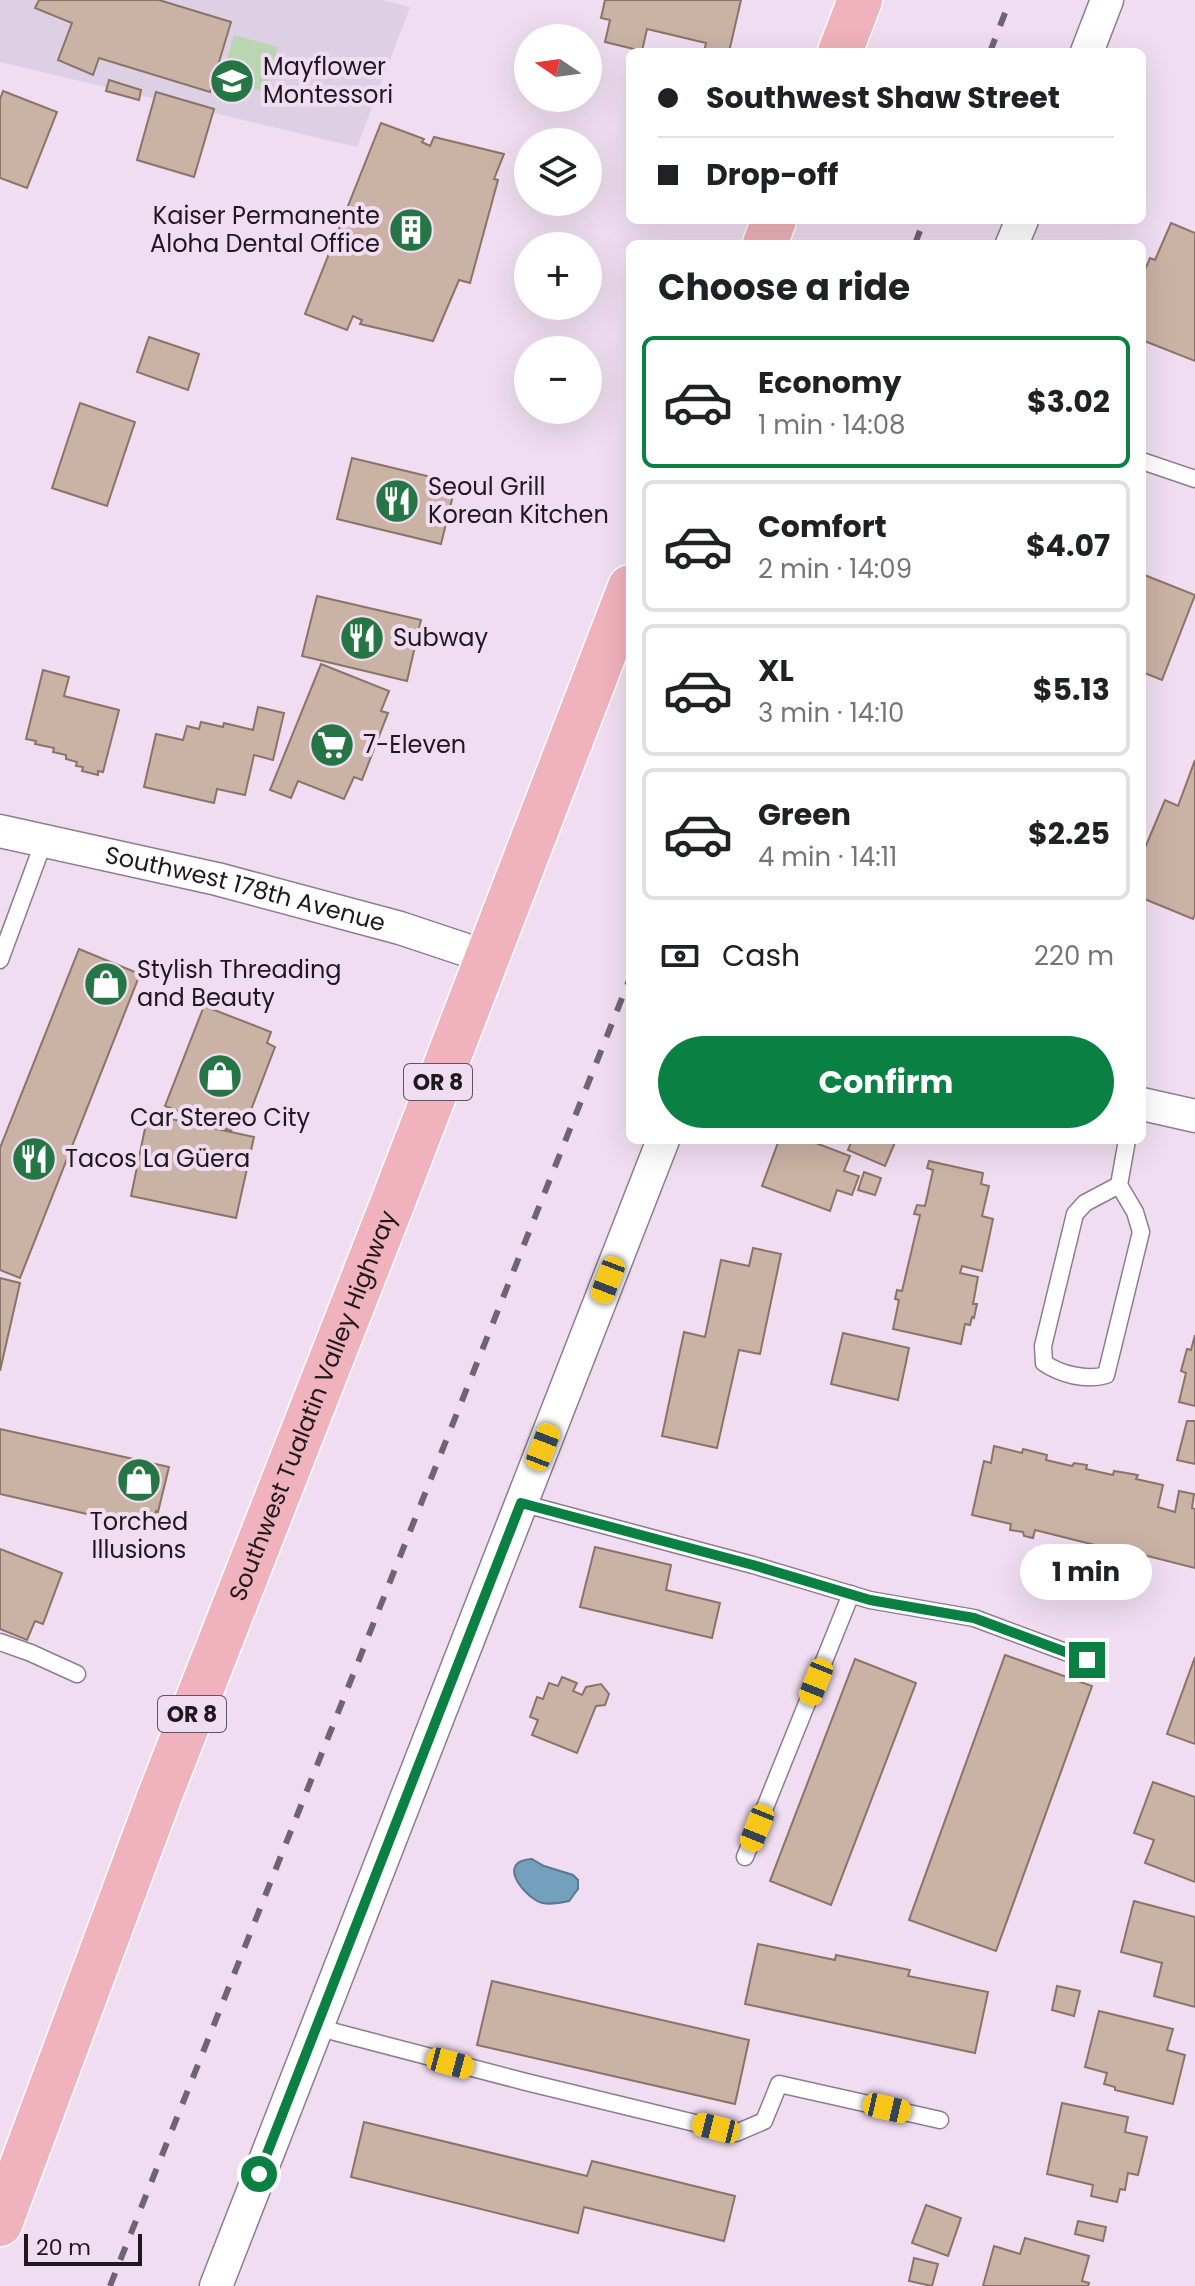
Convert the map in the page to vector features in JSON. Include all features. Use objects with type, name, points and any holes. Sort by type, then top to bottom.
[{"type":"main road","points":[[842,48],[860,0]]},
{"type":"main road","name":"Southwest Tualatin Valley Highway","points":[[0,2224],[168,1775],[626,597]]},
{"type":"street","points":[[1089,48],[1107,0]]},
{"type":"street","name":"Southwest 178th Avenue","points":[[0,831],[232,883],[400,928],[487,957]]},
{"type":"street","points":[[1146,1105],[1195,1116]]},
{"type":"street","points":[[216,2286],[661,1144]]},
{"type":"lane","points":[[1146,462],[1195,479]]},
{"type":"lane","points":[[0,960],[44,841]]},
{"type":"lane","points":[[1119,1185],[1085,1203],[1075,1214],[1043,1346],[1044,1363],[1054,1370],[1084,1377],[1106,1375],[1141,1232],[1135,1212],[1119,1185],[1126,1144]]},
{"type":"lane","points":[[521,1503],[870,1600],[974,1618],[1087,1660]]},
{"type":"lane","points":[[745,1857],[851,1594]]},
{"type":"lane","points":[[0,1642],[77,1674]]},
{"type":"lane","points":[[316,2027],[512,2079],[736,2133],[764,2121],[779,2084],[940,2120]]},
{"type":"shaded area","name":"Mayflower Montessori","points":[[0,0],[382,0],[410,7],[357,147],[0,62]]},
{"type":"green space","points":[[234,35],[278,47],[265,92],[221,79]]},
{"type":"water","points":[[532,1859],[573,1875],[578,1880],[578,1889],[569,1901],[541,1903],[524,1890],[514,1871],[522,1861]]},
{"type":"building","points":[[39,0],[159,0],[231,22],[210,92],[99,58],[93,75],[58,60],[72,23],[35,8]]},
{"type":"building","points":[[605,0],[741,0],[730,48],[705,48],[706,43],[647,29],[643,48],[630,48],[605,42],[610,20],[601,18]]},
{"type":"building","points":[[109,80],[141,90],[139,100],[106,91]]},
{"type":"building","points":[[3,91],[57,112],[27,188],[0,178],[0,99]]},
{"type":"building","points":[[156,92],[214,109],[194,177],[137,160]]},
{"type":"building","name":"Kaiser Permanente Aloha Dental Office","points":[[381,123],[424,139],[422,142],[430,146],[434,137],[504,154],[494,179],[498,180],[470,283],[459,280],[433,341],[360,324],[362,320],[353,316],[347,330],[305,314]]},
{"type":"building","points":[[1171,223],[1195,233],[1195,361],[1146,342],[1146,268],[1150,258],[1155,260]]},
{"type":"building","points":[[149,337],[199,354],[188,390],[137,372]]},
{"type":"building","points":[[80,403],[135,422],[107,506],[52,488]]},
{"type":"building","name":"Seoul Grill Korean Kitchen","points":[[352,458],[456,483],[441,544],[337,519]]},
{"type":"building","points":[[1146,576],[1195,595],[1162,680],[1146,674]]},
{"type":"building","name":"Subway","points":[[317,596],[421,620],[407,681],[302,656]]},
{"type":"building","name":"7-Eleven","points":[[321,664],[389,691],[381,711],[388,713],[362,780],[354,777],[344,799],[298,781],[291,798],[270,790]]},
{"type":"building","points":[[43,670],[69,677],[64,696],[119,710],[103,772],[98,771],[98,775],[82,771],[83,767],[76,766],[77,762],[53,752],[54,748],[26,739]]},
{"type":"building","points":[[258,707],[284,713],[273,760],[254,755],[245,795],[217,789],[214,803],[144,787],[156,734],[183,740],[187,726],[199,729],[201,722],[223,727],[224,723],[253,730]]},
{"type":"building","points":[[1195,760],[1193,919],[1146,900],[1146,845],[1165,800],[1178,806]]},
{"type":"building","points":[[79,949],[140,974],[20,1278],[0,1270],[0,1148]]},
{"type":"building","name":"Car Stereo City","points":[[204,1006],[271,1032],[267,1043],[275,1047],[246,1123],[236,1119],[231,1131],[165,1106]]},
{"type":"building","points":[[148,1114],[254,1137],[236,1218],[131,1196]]},
{"type":"building","points":[[778,1144],[818,1144],[850,1156],[844,1171],[859,1176],[852,1195],[837,1190],[830,1211],[762,1186]]},
{"type":"building","points":[[850,1144],[894,1144],[885,1166],[848,1150]]},
{"type":"building","points":[[929,1161],[983,1173],[981,1184],[989,1186],[982,1216],[993,1219],[982,1271],[962,1266],[960,1273],[978,1277],[974,1318],[970,1325],[965,1324],[961,1344],[893,1329],[899,1300],[895,1299],[897,1290],[902,1291],[920,1215],[914,1214],[917,1205],[925,1206],[933,1170],[927,1168]]},
{"type":"building","points":[[864,1172],[881,1178],[875,1195],[858,1190]]},
{"type":"building","points":[[753,1248],[781,1254],[760,1354],[739,1350],[717,1448],[662,1436],[684,1332],[705,1337],[721,1260],[749,1266]]},
{"type":"building","points":[[0,1278],[20,1283],[0,1371]]},
{"type":"building","points":[[843,1333],[909,1348],[898,1400],[831,1384]]},
{"type":"building","points":[[1195,1335],[1195,1406],[1179,1402],[1186,1373],[1181,1371]]},
{"type":"building","points":[[1187,1421],[1195,1421],[1195,1464],[1177,1460]]},
{"type":"building","points":[[0,1429],[169,1467],[152,1529],[0,1494]]},
{"type":"building","points":[[994,1446],[1022,1453],[1023,1449],[1047,1455],[1046,1460],[1072,1466],[1074,1463],[1087,1465],[1086,1469],[1113,1475],[1114,1471],[1138,1475],[1136,1479],[1163,1485],[1158,1507],[1175,1512],[1179,1491],[1194,1494],[1195,1568],[1116,1548],[1113,1556],[1097,1552],[1099,1546],[1035,1530],[1033,1538],[1024,1536],[1023,1532],[1010,1530],[1011,1524],[972,1515],[984,1461],[991,1463]]},
{"type":"building","points":[[595,1547],[671,1565],[666,1590],[720,1603],[712,1638],[580,1607]]},
{"type":"building","points":[[0,1549],[62,1573],[43,1624],[35,1621],[27,1640],[0,1629]]},
{"type":"building","points":[[1005,1655],[1092,1686],[996,1951],[909,1920]]},
{"type":"building","points":[[1195,1657],[1195,1744],[1167,1734]]},
{"type":"building","points":[[855,1659],[916,1683],[831,1905],[770,1881]]},
{"type":"building","points":[[562,1677],[577,1683],[573,1691],[582,1695],[586,1687],[601,1684],[609,1694],[605,1705],[596,1706],[577,1753],[532,1735],[538,1720],[530,1717],[537,1697],[543,1699],[549,1683],[558,1686]]},
{"type":"building","points":[[1153,1782],[1195,1797],[1195,1882],[1145,1863],[1154,1840],[1134,1833]]},
{"type":"building","points":[[1134,1901],[1195,1917],[1195,2007],[1154,1996],[1162,1963],[1121,1952]]},
{"type":"building","points":[[758,1944],[835,1960],[836,1955],[910,1970],[908,1976],[988,1992],[975,2053],[745,2004]]},
{"type":"building","points":[[492,1981],[749,2040],[735,2104],[477,2045]]},
{"type":"building","points":[[1057,1986],[1080,1991],[1074,2016],[1052,2010]]},
{"type":"building","points":[[1099,2011],[1173,2029],[1167,2050],[1185,2055],[1173,2104],[1115,2090],[1115,2087],[1104,2084],[1107,2073],[1085,2067]]},
{"type":"building","points":[[1062,2103],[1128,2117],[1125,2132],[1147,2137],[1138,2175],[1128,2173],[1125,2190],[1120,2189],[1117,2202],[1091,2196],[1093,2185],[1047,2174]]},
{"type":"building","points":[[364,2122],[587,2176],[592,2161],[735,2196],[724,2241],[584,2207],[578,2233],[351,2177]]},
{"type":"building","points":[[926,2205],[961,2218],[948,2256],[912,2243]]},
{"type":"building","points":[[1078,2221],[1106,2227],[1103,2241],[1075,2234]]},
{"type":"building","points":[[1025,2238],[1089,2256],[1082,2281],[1089,2283],[1088,2286],[983,2286],[994,2246],[1020,2254]]},
{"type":"building","points":[[914,2258],[938,2264],[932,2286],[909,2281]]},
{"type":"railway","points":[[992,48],[1010,0]]},
{"type":"railway","points":[[916,240],[922,224]]},
{"type":"railway","points":[[110,2286],[626,988]]},
{"type":"place","name":"Mayflower Montessori","points":[[232,81]]},
{"type":"place","name":"Kaiser Permanente Aloha Dental Office","points":[[411,230]]},
{"type":"place","name":"Seoul Grill Korean Kitchen","points":[[397,501]]},
{"type":"place","name":"Subway","points":[[362,638]]},
{"type":"place","name":"7-Eleven","points":[[332,745]]},
{"type":"place","name":"Stylish Threading and Beauty","points":[[106,984]]},
{"type":"place","name":"Car Stereo City","points":[[220,1076]]},
{"type":"place","name":"Tacos La Güera","points":[[34,1159]]},
{"type":"place","name":"Torched Illusions","points":[[139,1480]]},
{"type":"route","points":[[259,2174],[521,1503],[870,1600],[974,1618],[1087,1660]]}]
